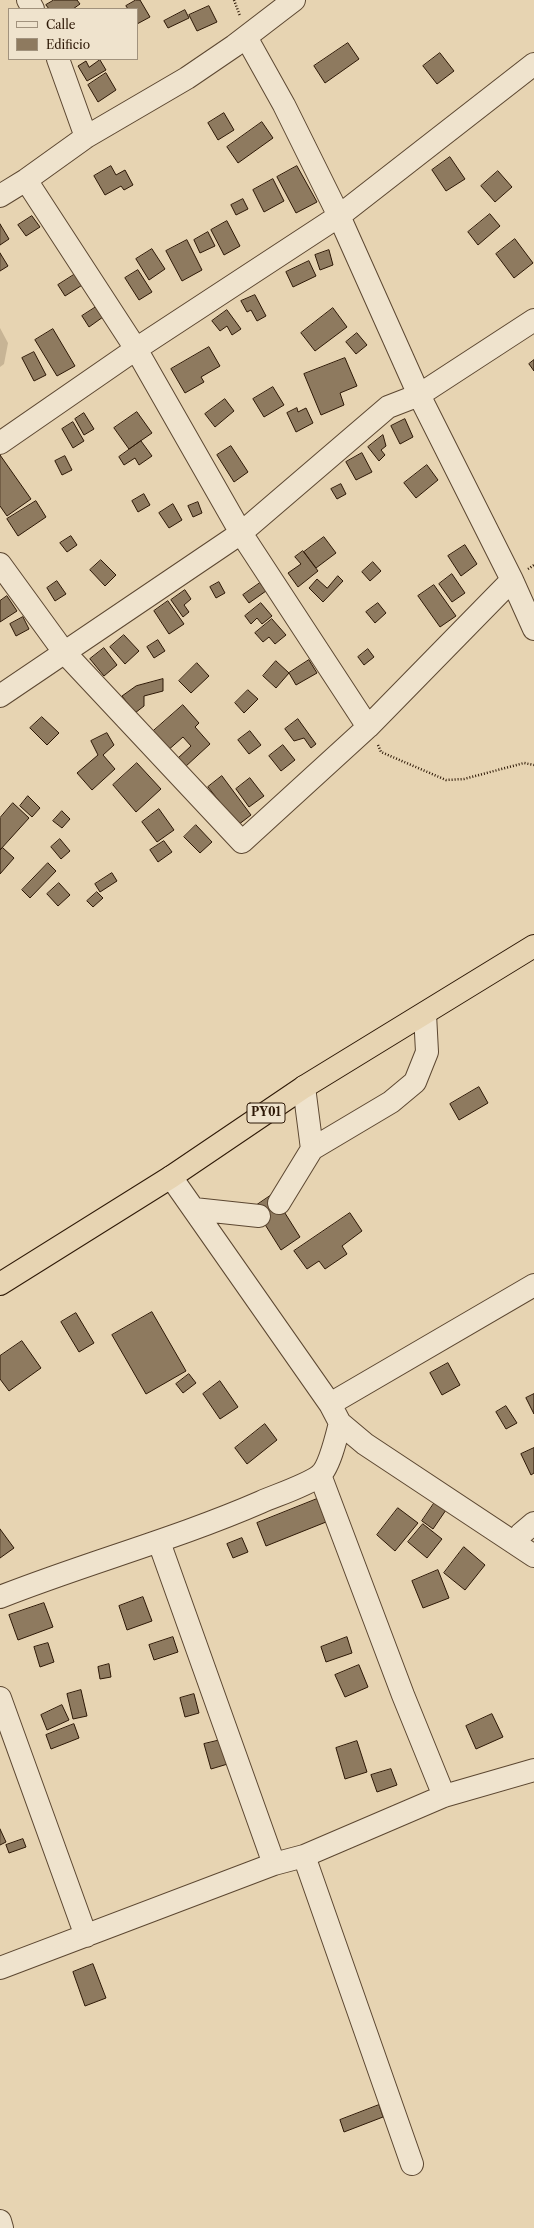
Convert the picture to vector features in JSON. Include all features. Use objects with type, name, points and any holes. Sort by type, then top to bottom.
[{"type":"highway","name":"PY01","points":[[0,1284],[171,1177],[304,1087],[534,946]]},
{"type":"street","points":[[0,196],[26,180],[86,137],[187,78],[246,37],[294,0]]},
{"type":"street","points":[[246,37],[284,105],[339,216],[419,395],[512,580],[534,629]]},
{"type":"street","points":[[58,60],[86,137]]},
{"type":"street","points":[[0,444],[136,349],[339,216],[534,64]]},
{"type":"street","points":[[26,180],[136,349],[241,533],[368,726]]},
{"type":"street","points":[[0,696],[241,533],[388,407],[419,395],[534,320]]},
{"type":"street","points":[[0,564],[64,652],[242,842],[368,726],[512,580]]},
{"type":"street","points":[[279,1203],[312,1149],[391,1102],[415,1082],[427,1052],[425,1014]]},
{"type":"street","points":[[304,1087],[312,1149]]},
{"type":"street","points":[[171,1177],[335,1414],[365,1444],[534,1556]]},
{"type":"street","points":[[194,1209],[259,1216]]},
{"type":"street","points":[[335,1414],[534,1285]]},
{"type":"street","points":[[0,1597],[62,1573],[159,1542],[232,1515],[320,1475],[332,1452],[335,1414]]},
{"type":"street","points":[[320,1475],[403,1695],[444,1796]]},
{"type":"street","points":[[514,1542],[534,1523]]},
{"type":"street","points":[[159,1542],[274,1864]]},
{"type":"street","points":[[0,1698],[86,1936]]},
{"type":"street","points":[[0,1968],[274,1864],[304,1856],[444,1796],[534,1770]]},
{"type":"street","points":[[304,1856],[412,2164]]},
{"type":"street","points":[[0,2221],[2,2228]]},
{"type":"path","points":[[368,726],[382,752],[446,780],[464,780],[524,763],[534,765]]},
{"type":"shaded area","points":[[0,328],[8,343],[4,364],[0,367]]},
{"type":"building","points":[[54,0],[77,0],[80,4],[74,8],[48,8],[46,5]]},
{"type":"building","points":[[136,0],[140,0],[150,17],[138,23],[138,8],[127,8],[126,6]]},
{"type":"building","points":[[209,6],[217,22],[197,31],[189,15]]},
{"type":"building","points":[[185,10],[189,18],[168,28],[164,21]]},
{"type":"building","points":[[348,43],[359,59],[325,83],[314,66]]},
{"type":"building","points":[[440,53],[454,71],[437,84],[423,66]]},
{"type":"building","points":[[100,60],[106,70],[87,81],[78,66],[86,61],[89,67]]},
{"type":"building","points":[[106,73],[116,90],[98,102],[88,85]]},
{"type":"building","points":[[224,113],[234,130],[218,140],[208,123]]},
{"type":"building","points":[[262,122],[273,138],[238,163],[227,147]]},
{"type":"building","points":[[450,157],[465,179],[446,191],[432,170]]},
{"type":"building","points":[[111,166],[116,175],[125,170],[133,185],[124,190],[121,186],[105,195],[94,176]]},
{"type":"building","points":[[297,166],[317,202],[296,213],[277,177]]},
{"type":"building","points":[[498,171],[512,187],[495,202],[481,186]]},
{"type":"building","points":[[273,179],[284,201],[264,212],[253,190]]},
{"type":"building","points":[[243,199],[248,209],[236,215],[231,205]]},
{"type":"building","points":[[490,214],[500,226],[478,245],[468,232]]},
{"type":"building","points":[[32,216],[40,227],[26,236],[18,225]]},
{"type":"building","points":[[227,221],[240,246],[224,255],[211,230]]},
{"type":"building","points":[[0,224],[9,239],[0,245]]},
{"type":"building","points":[[208,232],[215,246],[200,253],[194,240]]},
{"type":"building","points":[[515,239],[533,263],[514,278],[496,254]]},
{"type":"building","points":[[187,240],[202,270],[182,281],[166,251]]},
{"type":"building","points":[[152,249],[165,269],[149,280],[136,259]]},
{"type":"building","points":[[329,250],[333,265],[320,270],[315,255]]},
{"type":"building","points":[[0,253],[8,266],[0,271]]},
{"type":"building","points":[[309,261],[316,276],[293,287],[286,272]]},
{"type":"building","points":[[138,270],[152,292],[139,300],[125,278]]},
{"type":"building","points":[[80,271],[87,282],[65,296],[58,285]]},
{"type":"building","points":[[255,295],[266,316],[257,321],[251,310],[247,312],[241,301]]},
{"type":"building","points":[[96,307],[103,317],[89,327],[82,316]]},
{"type":"building","points":[[333,308],[347,327],[315,351],[301,333]]},
{"type":"building","points":[[227,310],[241,329],[232,335],[227,326],[220,331],[212,321]]},
{"type":"building","points":[[53,329],[75,366],[57,376],[35,340]]},
{"type":"building","points":[[357,333],[367,345],[356,354],[346,342]]},
{"type":"building","points":[[209,347],[220,366],[201,377],[204,382],[185,393],[171,369]]},
{"type":"building","points":[[34,352],[46,375],[34,381],[22,358]]},
{"type":"building","points":[[345,358],[357,386],[340,393],[344,405],[321,415],[304,374]]},
{"type":"building","points":[[534,360],[534,371],[529,364]]},
{"type":"building","points":[[273,387],[284,405],[264,417],[253,399]]},
{"type":"building","points":[[225,399],[234,411],[215,427],[205,414]]},
{"type":"building","points":[[297,408],[298,412],[306,408],[313,423],[296,432],[287,413]]},
{"type":"building","points":[[137,412],[152,433],[129,449],[114,428]]},
{"type":"building","points":[[84,413],[94,429],[84,435],[75,419]]},
{"type":"building","points":[[405,419],[413,437],[400,444],[391,426]]},
{"type":"building","points":[[73,422],[84,441],[73,448],[62,429]]},
{"type":"building","points":[[383,435],[386,446],[381,450],[385,455],[379,461],[368,447]]},
{"type":"building","points":[[141,441],[152,456],[139,465],[135,458],[124,465],[119,457]]},
{"type":"building","points":[[231,446],[248,472],[234,482],[217,455]]},
{"type":"building","points":[[362,453],[372,472],[356,480],[346,462]]},
{"type":"building","points":[[0,455],[31,499],[7,516],[0,506]]},
{"type":"building","points":[[65,456],[72,470],[62,475],[55,461]]},
{"type":"building","points":[[427,465],[438,480],[416,498],[404,483]]},
{"type":"building","points":[[341,484],[346,494],[337,499],[331,489]]},
{"type":"building","points":[[144,494],[150,505],[138,512],[132,501]]},
{"type":"building","points":[[36,501],[46,517],[18,536],[7,519]]},
{"type":"building","points":[[198,502],[202,513],[193,517],[188,506]]},
{"type":"building","points":[[173,504],[182,520],[169,528],[159,513]]},
{"type":"building","points":[[71,536],[77,545],[67,552],[60,543]]},
{"type":"building","points":[[324,537],[336,553],[316,568],[304,552]]},
{"type":"building","points":[[465,545],[477,564],[461,576],[448,556]]},
{"type":"building","points":[[303,551],[318,571],[298,587],[288,573],[301,564],[295,557]]},
{"type":"building","points":[[101,560],[116,575],[105,586],[90,570]]},
{"type":"building","points":[[373,562],[381,571],[370,581],[362,572]]},
{"type":"building","points":[[452,574],[465,593],[452,602],[439,584]]},
{"type":"building","points":[[338,576],[343,581],[323,602],[309,588],[317,579],[327,588]]},
{"type":"building","points":[[57,581],[66,594],[55,601],[47,588]]},
{"type":"building","points":[[219,582],[225,593],[216,598],[210,587]]},
{"type":"building","points":[[260,583],[266,591],[249,603],[243,595]]},
{"type":"building","points":[[434,585],[456,616],[440,627],[418,596]]},
{"type":"building","points":[[185,590],[191,599],[184,605],[189,612],[183,617],[171,600]]},
{"type":"building","points":[[7,596],[17,611],[0,622],[0,601]]},
{"type":"building","points":[[168,601],[184,624],[169,634],[154,611]]},
{"type":"building","points":[[261,603],[272,616],[262,624],[257,618],[251,624],[245,616]]},
{"type":"building","points":[[378,603],[386,613],[375,623],[366,612]]},
{"type":"building","points":[[23,617],[29,629],[16,636],[10,624]]},
{"type":"building","points":[[272,619],[286,635],[275,644],[269,637],[263,642],[255,633]]},
{"type":"building","points":[[124,635],[139,651],[125,664],[110,647]]},
{"type":"building","points":[[158,640],[165,651],[154,658],[147,647]]},
{"type":"building","points":[[104,648],[117,665],[104,676],[90,659]]},
{"type":"building","points":[[368,649],[374,657],[364,665],[358,657]]},
{"type":"building","points":[[309,660],[317,673],[296,685],[289,673]]},
{"type":"building","points":[[276,661],[289,673],[276,688],[263,676]]},
{"type":"building","points":[[197,663],[209,676],[191,693],[179,681]]},
{"type":"building","points":[[163,679],[163,691],[144,696],[144,706],[135,713],[122,696],[136,686]]},
{"type":"building","points":[[248,690],[258,699],[244,713],[235,703]]},
{"type":"building","points":[[183,705],[199,723],[195,727],[210,744],[185,767],[178,758],[191,746],[183,737],[166,752],[150,734]]},
{"type":"building","points":[[42,717],[59,733],[47,745],[30,728]]},
{"type":"building","points":[[298,719],[316,744],[311,748],[304,738],[294,741],[285,729]]},
{"type":"building","points":[[250,731],[261,745],[249,754],[238,740]]},
{"type":"building","points":[[107,733],[114,745],[103,755],[115,769],[92,790],[77,773],[98,755],[91,741]]},
{"type":"building","points":[[283,745],[295,760],[281,771],[269,756]]},
{"type":"building","points":[[137,763],[161,789],[136,812],[113,785]]},
{"type":"building","points":[[222,776],[251,815],[238,825],[208,787]]},
{"type":"building","points":[[250,778],[264,796],[249,807],[236,789]]},
{"type":"building","points":[[28,796],[40,808],[32,817],[20,806]]},
{"type":"building","points":[[13,803],[29,818],[0,850],[0,818]]},
{"type":"building","points":[[159,809],[174,830],[157,842],[142,822]]},
{"type":"building","points":[[62,811],[70,819],[62,828],[53,821]]},
{"type":"building","points":[[196,825],[212,842],[200,853],[184,837]]},
{"type":"building","points":[[60,839],[70,851],[61,859],[51,847]]},
{"type":"building","points":[[164,841],[172,852],[158,862],[150,850]]},
{"type":"building","points":[[3,848],[14,858],[0,874],[0,850]]},
{"type":"building","points":[[48,863],[56,871],[30,898],[22,890]]},
{"type":"building","points":[[112,873],[117,881],[100,892],[95,884]]},
{"type":"building","points":[[59,883],[70,895],[58,906],[47,894]]},
{"type":"building","points":[[97,892],[103,898],[93,907],[87,901]]},
{"type":"building","points":[[479,1087],[488,1103],[459,1120],[450,1104]]},
{"type":"building","points":[[273,1194],[300,1237],[281,1250],[254,1207]]},
{"type":"building","points":[[350,1213],[362,1231],[342,1246],[347,1254],[325,1269],[319,1261],[307,1269],[294,1251]]},
{"type":"building","points":[[152,1312],[186,1371],[146,1394],[112,1335]]},
{"type":"building","points":[[76,1313],[94,1343],[79,1352],[61,1322]]},
{"type":"building","points":[[22,1341],[41,1368],[9,1391],[0,1379],[0,1356]]},
{"type":"building","points":[[448,1363],[460,1385],[442,1395],[430,1373]]},
{"type":"building","points":[[189,1374],[196,1383],[183,1393],[176,1384]]},
{"type":"building","points":[[220,1381],[238,1407],[220,1419],[203,1394]]},
{"type":"building","points":[[534,1394],[534,1414],[526,1398]]},
{"type":"building","points":[[506,1406],[517,1423],[506,1429],[496,1412]]},
{"type":"building","points":[[265,1424],[277,1440],[247,1464],[235,1448]]},
{"type":"building","points":[[534,1448],[534,1473],[531,1475],[521,1454]]},
{"type":"building","points":[[317,1499],[326,1522],[266,1546],[257,1523]]},
{"type":"building","points":[[435,1502],[446,1510],[433,1529],[422,1521]]},
{"type":"building","points":[[398,1508],[418,1523],[395,1551],[377,1535]]},
{"type":"building","points":[[423,1524],[442,1539],[427,1558],[408,1542]]},
{"type":"building","points":[[0,1529],[14,1548],[0,1558]]},
{"type":"building","points":[[242,1538],[248,1552],[233,1558],[227,1544]]},
{"type":"building","points":[[464,1547],[485,1565],[465,1590],[444,1573]]},
{"type":"building","points":[[438,1570],[449,1598],[423,1608],[412,1581]]},
{"type":"building","points":[[143,1597],[152,1621],[127,1630],[119,1606]]},
{"type":"building","points":[[44,1603],[53,1627],[18,1640],[9,1615]]},
{"type":"building","points":[[173,1637],[178,1652],[154,1660],[149,1645]]},
{"type":"building","points":[[347,1637],[352,1653],[326,1662],[321,1647]]},
{"type":"building","points":[[48,1643],[54,1662],[40,1667],[34,1647]]},
{"type":"building","points":[[109,1664],[111,1677],[100,1679],[98,1667]]},
{"type":"building","points":[[359,1665],[368,1687],[345,1697],[335,1675]]},
{"type":"building","points":[[81,1690],[87,1716],[73,1719],[67,1694]]},
{"type":"building","points":[[194,1694],[199,1713],[185,1717],[180,1698]]},
{"type":"building","points":[[62,1705],[69,1720],[47,1730],[41,1715]]},
{"type":"building","points":[[492,1714],[503,1737],[476,1749],[466,1726]]},
{"type":"building","points":[[74,1724],[79,1738],[51,1749],[46,1735]]},
{"type":"building","points":[[225,1739],[231,1763],[211,1769],[204,1744]]},
{"type":"building","points":[[357,1741],[367,1772],[345,1779],[336,1748]]},
{"type":"building","points":[[391,1769],[397,1785],[377,1792],[371,1775]]},
{"type":"building","points":[[0,1829],[6,1842],[0,1845]]},
{"type":"building","points":[[23,1839],[26,1847],[9,1853],[6,1845]]},
{"type":"building","points":[[93,1964],[106,1998],[85,2006],[73,1972]]},
{"type":"building","points":[[379,2105],[383,2117],[344,2132],[340,2120]]}]
